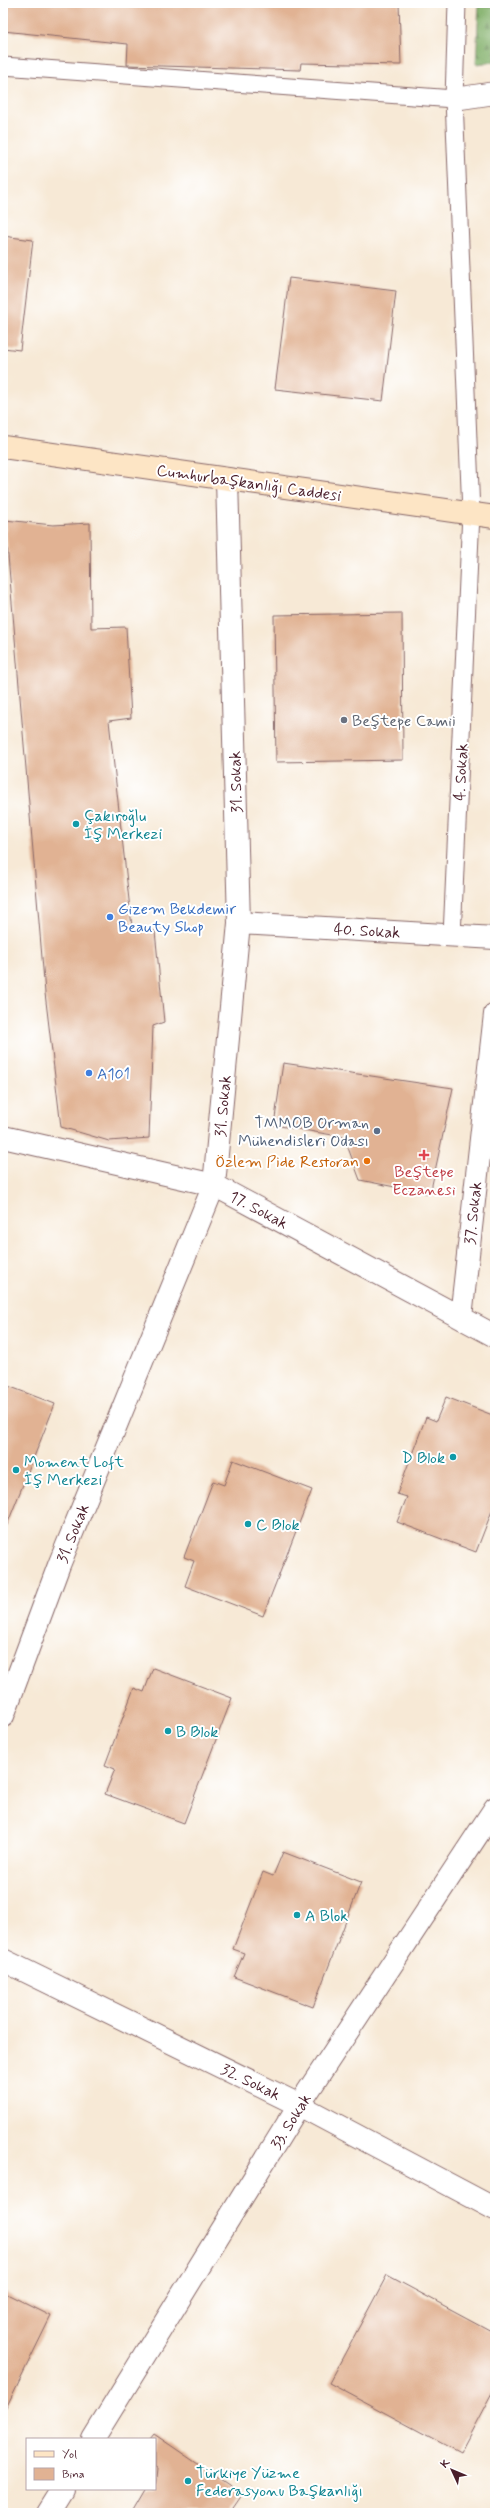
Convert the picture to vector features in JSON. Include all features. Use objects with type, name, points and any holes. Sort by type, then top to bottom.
[{"type":"main road","name":"Cumhurbaşkanlığı Caddesi","points":[[3,447],[495,517]]},
{"type":"street","points":[[454,99],[495,93]]},
{"type":"street","name":"31. Sokak","points":[[3,1716],[59,1565],[214,1185],[239,923],[227,479]]},
{"type":"street","name":"40. Sokak","points":[[239,923],[495,938]]},
{"type":"street","name":"37. Sokak","points":[[461,1317],[495,1014]]},
{"type":"street","name":"17. Sokak","points":[[3,1137],[214,1185],[495,1336]]},
{"type":"street","name":"33. Sokak","points":[[94,2438],[299,2105],[495,1808]]},
{"type":"street","name":"32. Sokak","points":[[3,1960],[299,2105],[495,2209]]},
{"type":"street","points":[[47,2513],[61,2490]]},
{"type":"lane","name":"4. Sokak","points":[[452,936],[471,514],[454,99],[457,3]]},
{"type":"lane","points":[[3,66],[454,99]]},
{"type":"green space","points":[[479,3],[495,3],[495,62],[476,64]]},
{"type":"building","points":[[3,3],[399,3],[401,65],[301,63],[300,70],[127,65],[128,44],[3,31]]},
{"type":"building","points":[[3,236],[33,240],[20,350],[3,348]]},
{"type":"building","points":[[289,278],[396,291],[383,401],[275,389]]},
{"type":"building","name":"Çakıroğlu İş Merkezi","points":[[5,520],[53,525],[90,523],[91,628],[126,627],[131,718],[109,721],[132,927],[155,931],[164,1022],[153,1026],[149,1138],[109,1141],[61,1127],[45,993]]},
{"type":"building","points":[[402,613],[403,760],[276,762],[274,615]]},
{"type":"building","name":"TMMOB Orman Mühendisleri Odası","points":[[283,1063],[453,1088],[430,1194],[360,1180],[344,1137],[274,1125]]},
{"type":"building","name":"Moment Loft İş Merkezi","points":[[3,1384],[55,1404],[3,1535]]},
{"type":"building","name":"D Blok","points":[[446,1397],[495,1416],[495,1503],[476,1552],[397,1522],[407,1497],[397,1494],[426,1417],[436,1421]]},
{"type":"building","name":"C Blok","points":[[233,1460],[312,1490],[263,1616],[185,1586],[194,1561],[184,1557],[213,1481],[224,1485]]},
{"type":"building","name":"B Blok","points":[[153,1668],[232,1698],[184,1823],[105,1794],[115,1769],[105,1765],[134,1688],[144,1692]]},
{"type":"building","name":"A Blok","points":[[283,1852],[361,1882],[313,2007],[234,1977],[244,1953],[233,1949],[263,1872],[273,1876]]},
{"type":"building","points":[[387,2275],[495,2333],[495,2387],[460,2453],[329,2383]]},
{"type":"building","points":[[3,2292],[51,2316],[3,2414]]},
{"type":"building","name":"Türkiye Yüzme Federasyonu Başkanlığı","points":[[154,2434],[242,2494],[229,2513],[132,2513],[145,2490],[156,2490],[156,2438],[151,2438]]},
{"type":"place","name":"Beştepe Camii","points":[[344,720]]},
{"type":"place","name":"Çakıroğlu İş Merkezi","points":[[76,824]]},
{"type":"place","name":"Gizem Bekdemir Beauty Shop","points":[[110,917]]},
{"type":"place","name":"A101","points":[[89,1073]]},
{"type":"place","name":"TMMOB Orman Mühendisleri Odası","points":[[377,1131]]},
{"type":"place","name":"Beştepe Eczanesi","points":[[424,1155]]},
{"type":"place","name":"Özlem Pide Restoran","points":[[367,1161]]},
{"type":"place","name":"D Blok","points":[[453,1457]]},
{"type":"place","name":"Moment Loft İş Merkezi","points":[[16,1470]]},
{"type":"place","name":"C Blok","points":[[248,1524]]},
{"type":"place","name":"B Blok","points":[[168,1731]]},
{"type":"place","name":"A Blok","points":[[297,1915]]},
{"type":"place","name":"Türkiye Yüzme Federasyonu Başkanlığı","points":[[188,2481]]}]
